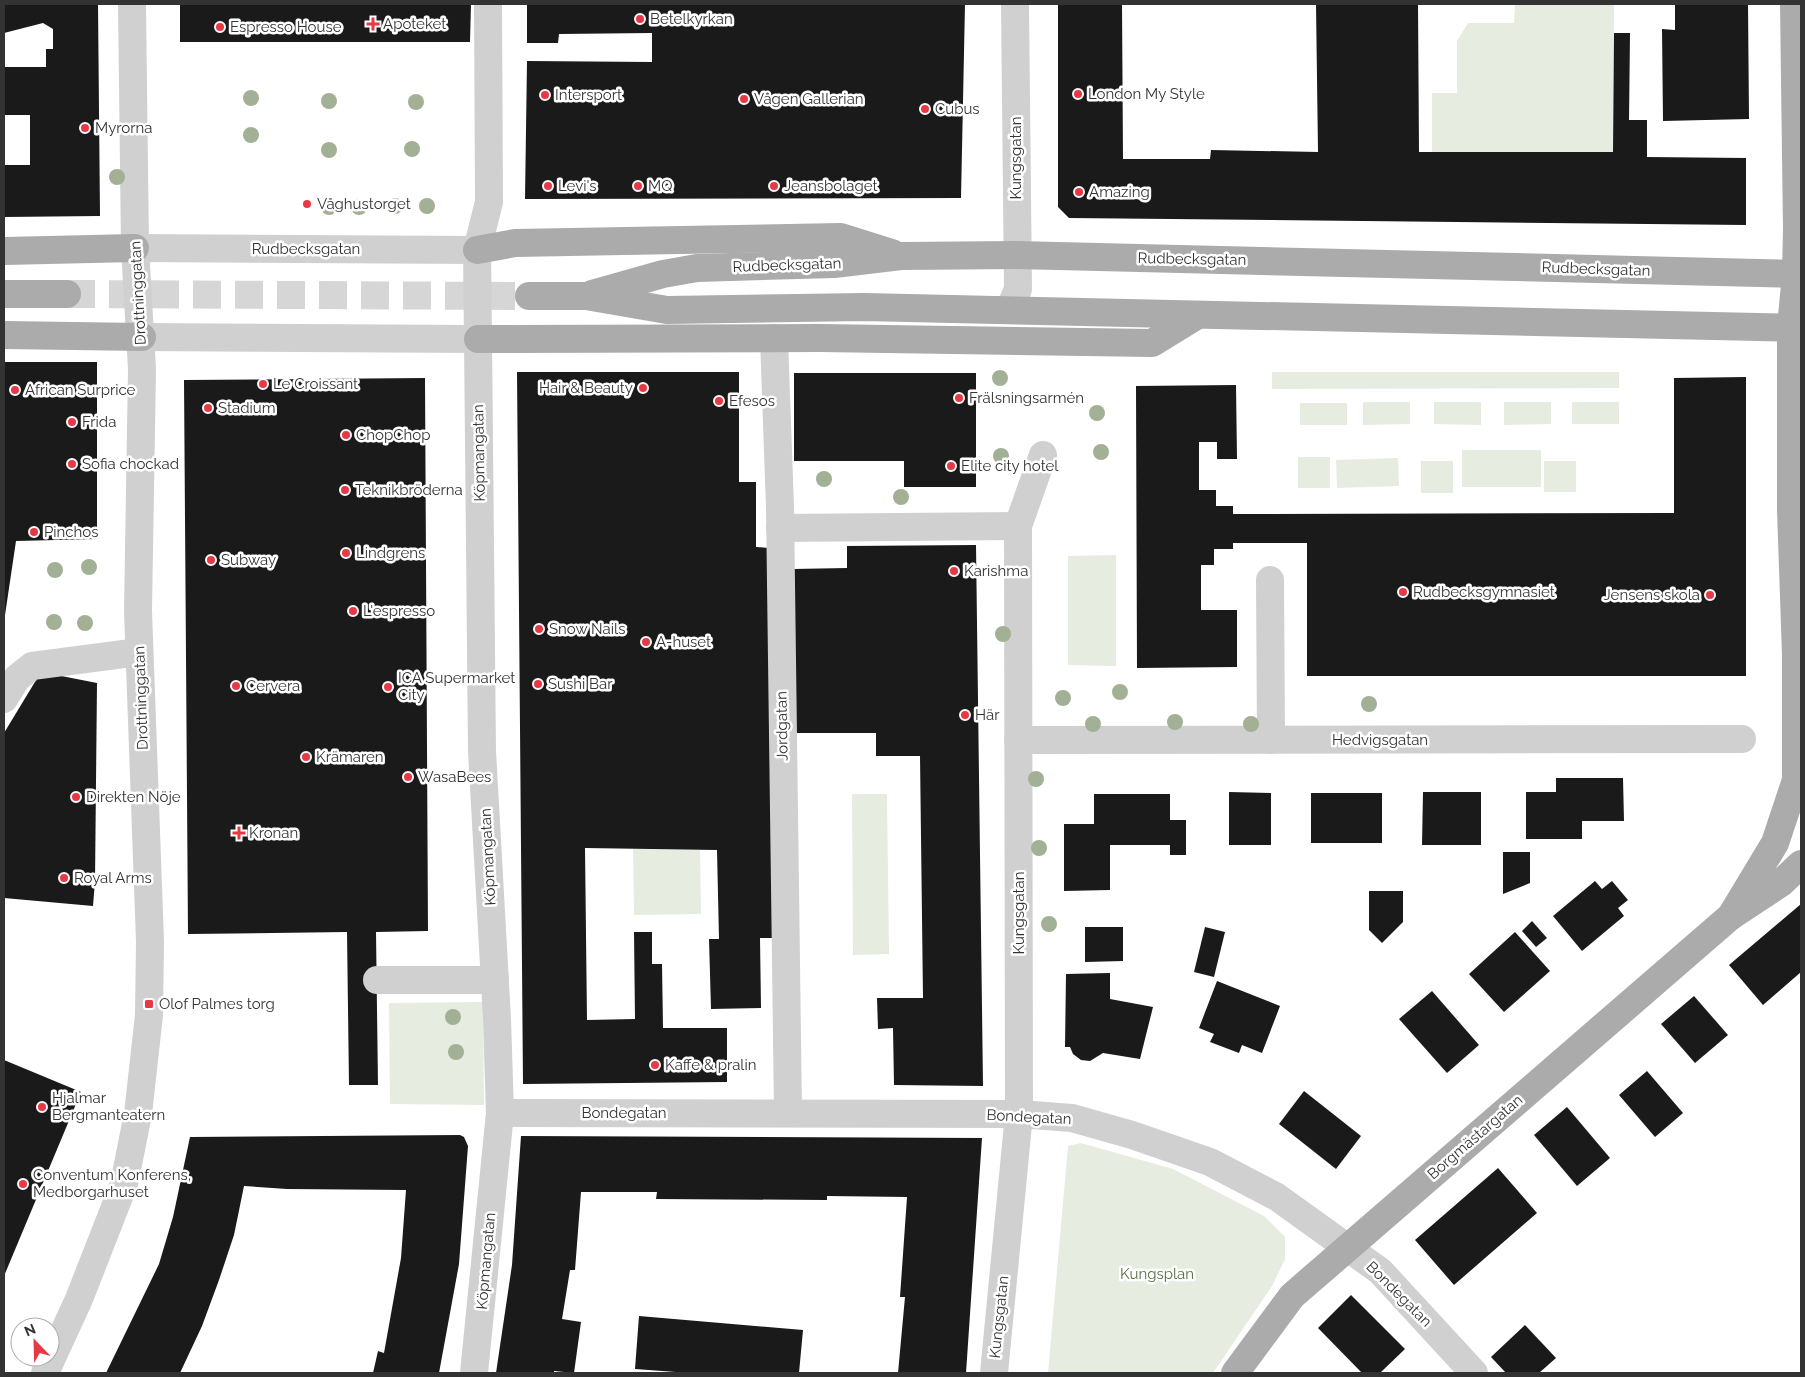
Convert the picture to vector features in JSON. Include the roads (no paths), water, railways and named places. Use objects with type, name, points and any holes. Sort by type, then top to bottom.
[{"type":"main road","name":"Borgmästargatan","points":[[1731,916],[1794,812],[1799,781],[1791,510],[1799,274],[1794,4]]},
{"type":"main road","points":[[477,250],[515,243],[841,237],[901,256]]},
{"type":"main road","points":[[4,251],[135,248]]},
{"type":"main road","name":"Rudbecksgatan","points":[[586,296],[663,274],[697,268],[834,264],[901,256],[1016,255],[1799,274]]},
{"type":"main road","points":[[4,294],[67,294]]},
{"type":"main road","name":"Rudbecksgatan","points":[[529,296],[586,296],[667,310],[864,307],[1196,316],[1796,327]]},
{"type":"main road","points":[[478,339],[774,338],[1152,343],[1196,316]]},
{"type":"main road","points":[[4,335],[142,337]]},
{"type":"main road","name":"Borgmästargatan","points":[[1235,1373],[1292,1296],[1731,916],[1781,883],[1801,864]]},
{"type":"street","name":"Drottninggatan","points":[[45,1373],[79,1299],[124,1184],[143,1078],[149,1015],[150,941],[139,652],[142,337],[135,248],[132,4]]},
{"type":"street","points":[[477,250],[489,202],[488,4]]},
{"type":"street","name":"Kungsgatan","points":[[1009,310],[1018,289],[1016,255],[1015,4]]},
{"type":"street","name":"Rudbecksgatan","points":[[135,248],[477,250]]},
{"type":"street","name":"Köpmangatan","points":[[474,1373],[500,1113],[495,980],[482,751],[477,250]]},
{"type":"street","points":[[142,337],[478,339]]},
{"type":"street","name":"Jordgatan","points":[[774,338],[780,528],[788,1113]]},
{"type":"street","name":"Kungsgatan","points":[[994,1373],[1019,1114],[1018,526],[1043,455]]},
{"type":"street","points":[[780,528],[1018,526]]},
{"type":"street","points":[[1270,580],[1271,740]]},
{"type":"street","points":[[4,699],[17,678],[32,666],[139,652]]},
{"type":"street","name":"Hedvigsgatan","points":[[1018,740],[1742,739]]},
{"type":"street","points":[[377,980],[495,980]]},
{"type":"street","name":"Bondegatan","points":[[500,1113],[1019,1114],[1072,1118],[1132,1134],[1210,1162],[1277,1197],[1380,1271],[1474,1373]]},
{"type":"tunnel","points":[[67,294],[529,296]]},
{"type":"place","name":"Betelkyrkan","points":[[640,19]]},
{"type":"place","name":"Apoteket","points":[[373,24]]},
{"type":"place","name":"Espresso House","points":[[220,27]]},
{"type":"place","name":"London My Style","points":[[1078,94]]},
{"type":"place","name":"Intersport","points":[[545,95]]},
{"type":"place","name":"Vågen Gallerian","points":[[744,99]]},
{"type":"place","name":"Cubus","points":[[925,109]]},
{"type":"place","name":"Myrorna","points":[[85,128]]},
{"type":"place","name":"Levi's","points":[[548,186]]},
{"type":"place","name":"MQ","points":[[638,186]]},
{"type":"place","name":"Jeansbolaget","points":[[774,186]]},
{"type":"place","name":"Amazing","points":[[1079,192]]},
{"type":"place","name":"Våghustorget","points":[[307,204]]},
{"type":"place","name":"Le Croissant","points":[[263,384]]},
{"type":"place","name":"Hair & Beauty","points":[[643,388]]},
{"type":"place","name":"African Surprice","points":[[15,390]]},
{"type":"place","name":"Frälsningsarmén","points":[[959,398]]},
{"type":"place","name":"Efesos","points":[[719,401]]},
{"type":"place","name":"Stadium","points":[[208,408]]},
{"type":"place","name":"Frida","points":[[72,422]]},
{"type":"place","name":"ChopChop","points":[[346,435]]},
{"type":"place","name":"Sofia chockad","points":[[72,464]]},
{"type":"place","name":"Elite city hotel","points":[[951,466]]},
{"type":"place","name":"Teknikbröderna","points":[[345,490]]},
{"type":"place","name":"Pinchos","points":[[34,532]]},
{"type":"place","name":"Lindgrens","points":[[346,553]]},
{"type":"place","name":"Subway","points":[[211,560]]},
{"type":"place","name":"Karishma","points":[[954,571]]},
{"type":"place","name":"Rudbecksgymnasiet","points":[[1403,592]]},
{"type":"place","name":"Jensens skola","points":[[1710,595]]},
{"type":"place","name":"L'espresso","points":[[353,611]]},
{"type":"place","name":"Snow Nails","points":[[539,629]]},
{"type":"place","name":"A-huset","points":[[646,642]]},
{"type":"place","name":"Sushi Bar","points":[[538,684]]},
{"type":"place","name":"Cervera","points":[[236,686]]},
{"type":"place","name":"ICA Supermarket City","points":[[388,687]]},
{"type":"place","name":"Här","points":[[965,715]]},
{"type":"place","name":"Krämaren","points":[[306,757]]},
{"type":"place","name":"WasaBees","points":[[408,777]]},
{"type":"place","name":"Direkten Nöje","points":[[76,797]]},
{"type":"place","name":"Kronan","points":[[239,833]]},
{"type":"place","name":"Royal Arms","points":[[64,878]]},
{"type":"place","name":"Olof Palmes torg","points":[[149,1004]]},
{"type":"place","name":"Kaffe & pralin","points":[[655,1065]]},
{"type":"place","name":"Hjalmar Bergmanteatern","points":[[42,1107]]},
{"type":"place","name":"Conventum Konferens, Medborgarhuset","points":[[23,1184]]},
{"type":"park label","name":"Kungsplan","points":[[1157,1274]]}]
